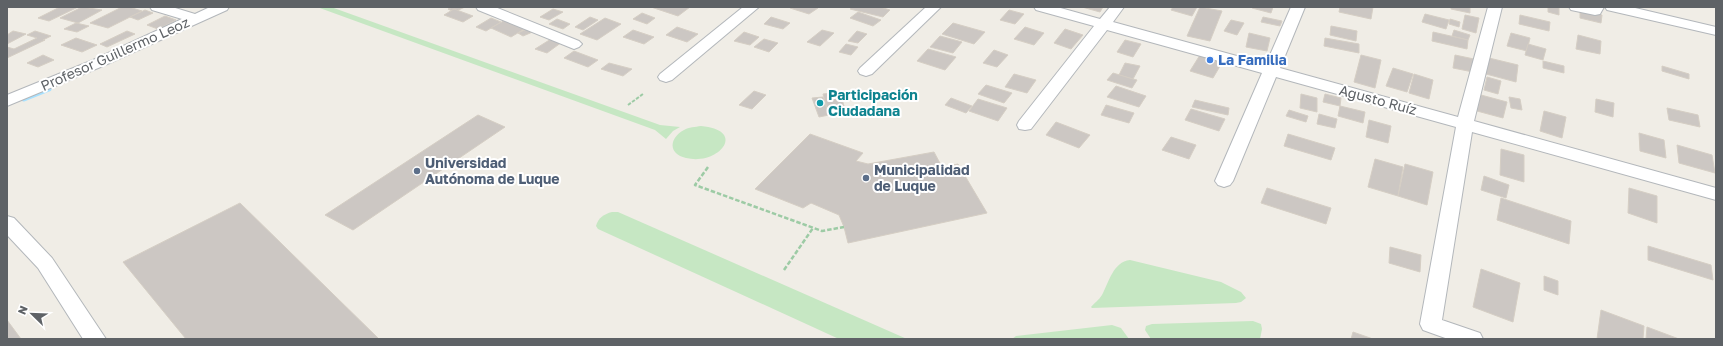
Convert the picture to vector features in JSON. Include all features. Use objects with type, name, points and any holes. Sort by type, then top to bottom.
[{"type":"street","points":[[157,7],[196,19]]},
{"type":"street","name":"Profesor Guillermo Leoz","points":[[7,101],[98,63],[222,7]]},
{"type":"street","points":[[483,7],[574,44]]},
{"type":"street","points":[[866,71],[934,7]]},
{"type":"street","name":"Agusto Ruíz","points":[[1041,7],[1716,194]]},
{"type":"street","points":[[1025,125],[1117,7]]},
{"type":"street","points":[[1224,181],[1298,7]]},
{"type":"street","points":[[1472,339],[1431,324],[1465,124],[1494,7]]},
{"type":"street","points":[[1576,7],[1596,9]]},
{"type":"street","points":[[1612,7],[1716,31]]},
{"type":"street","points":[[666,77],[744,8]]},
{"type":"street","points":[[7,223],[45,263],[95,339]]},
{"type":"path","points":[[628,105],[643,94]]},
{"type":"path","points":[[708,167],[695,185],[822,231],[844,227]]},
{"type":"path","points":[[784,270],[813,228]]},
{"type":"green space","points":[[317,7],[331,7],[660,125],[680,127],[673,131],[666,139],[655,130]]},
{"type":"green space","points":[[701,126],[715,129],[723,134],[726,140],[724,146],[718,152],[709,157],[698,159],[686,158],[676,153],[673,146],[675,137],[686,129]]},
{"type":"green space","points":[[612,212],[618,212],[907,339],[839,339],[598,229],[596,226],[600,219],[604,215]]},
{"type":"green space","points":[[1130,260],[1221,282],[1241,292],[1246,298],[1241,302],[1236,303],[1092,308],[1091,307],[1102,295],[1112,273],[1119,264]]},
{"type":"green space","points":[[1253,321],[1261,324],[1262,329],[1260,339],[1151,339],[1145,330],[1146,326],[1152,324]]},
{"type":"green space","points":[[1112,325],[1121,328],[1129,339],[1012,339],[1016,336]]},
{"type":"building","points":[[60,7],[78,7],[49,21],[38,18]]},
{"type":"building","points":[[82,7],[102,10],[78,23],[60,18]]},
{"type":"building","points":[[122,7],[129,7],[142,11],[108,28],[90,23]]},
{"type":"building","points":[[453,7],[465,7],[454,12],[448,9]]},
{"type":"building","points":[[651,7],[690,7],[678,16]]},
{"type":"building","points":[[852,7],[880,7],[890,10],[883,17],[850,9]]},
{"type":"building","points":[[1082,7],[1103,7],[1100,12]]},
{"type":"building","points":[[1173,7],[1197,7],[1192,16],[1171,10]]},
{"type":"building","points":[[1200,7],[1222,11],[1210,41],[1187,36]]},
{"type":"building","points":[[1252,7],[1273,7],[1271,13]]},
{"type":"building","points":[[1340,7],[1373,7],[1371,19],[1339,12]]},
{"type":"building","points":[[1451,7],[1470,7],[1470,13],[1451,9]]},
{"type":"building","points":[[1548,7],[1559,7],[1559,15],[1548,12]]},
{"type":"building","points":[[790,8],[818,8],[809,14]]},
{"type":"building","points":[[454,9],[473,16],[463,22],[444,15]]},
{"type":"building","points":[[553,9],[563,12],[549,20],[540,17]]},
{"type":"building","points":[[145,10],[153,13],[138,20],[130,17]]},
{"type":"building","points":[[1009,10],[1024,14],[1015,24],[1000,20]]},
{"type":"building","points":[[1580,10],[1602,15],[1601,23],[1580,18]]},
{"type":"building","points":[[858,12],[881,20],[873,26],[850,18]]},
{"type":"building","points":[[642,13],[655,18],[647,24],[633,19]]},
{"type":"building","points":[[1425,14],[1449,20],[1446,29],[1422,22]]},
{"type":"building","points":[[1465,15],[1479,18],[1476,33],[1462,29]]},
{"type":"building","points":[[1520,15],[1550,22],[1549,31],[1519,24]]},
{"type":"building","points":[[165,16],[176,20],[158,29],[147,25]]},
{"type":"building","points":[[590,17],[598,20],[583,30],[575,27]]},
{"type":"building","points":[[771,17],[790,23],[783,29],[764,24]]},
{"type":"building","points":[[1263,17],[1282,21],[1280,26],[1261,22]]},
{"type":"building","points":[[491,18],[501,22],[486,31],[476,27]]},
{"type":"building","points":[[605,18],[621,24],[597,40],[580,34]]},
{"type":"building","points":[[507,19],[526,28],[511,37],[491,28]]},
{"type":"building","points":[[557,19],[570,24],[563,29],[549,24]]},
{"type":"building","points":[[1450,19],[1460,22],[1459,27],[1449,24]]},
{"type":"building","points":[[1231,20],[1244,23],[1237,35],[1224,31]]},
{"type":"building","points":[[76,23],[89,26],[77,32],[64,29]]},
{"type":"building","points":[[953,23],[985,32],[974,44],[942,34]]},
{"type":"building","points":[[1331,26],[1357,31],[1356,41],[1330,35]]},
{"type":"building","points":[[677,27],[698,34],[687,42],[666,35]]},
{"type":"building","points":[[1025,27],[1044,33],[1034,45],[1014,39]]},
{"type":"building","points":[[529,28],[535,31],[523,36],[518,33]]},
{"type":"building","points":[[1065,29],[1083,35],[1071,49],[1054,43]]},
{"type":"building","points":[[633,30],[654,37],[644,44],[623,37]]},
{"type":"building","points":[[822,30],[834,33],[820,46],[807,42]]},
{"type":"building","points":[[1454,30],[1470,35],[1468,40],[1452,36]]},
{"type":"building","points":[[13,31],[26,34],[7,44],[7,35]]},
{"type":"building","points":[[35,31],[51,36],[7,58],[7,47],[14,49],[37,38],[27,35]]},
{"type":"building","points":[[127,31],[135,34],[107,47],[100,44]]},
{"type":"building","points":[[857,31],[867,34],[858,43],[848,41]]},
{"type":"building","points":[[744,32],[759,37],[750,45],[734,41]]},
{"type":"building","points":[[1433,32],[1468,40],[1467,49],[1432,41]]},
{"type":"building","points":[[1249,33],[1270,38],[1267,51],[1246,47]]},
{"type":"building","points":[[1511,33],[1530,38],[1527,51],[1507,46]]},
{"type":"building","points":[[1578,35],[1601,41],[1600,54],[1576,49]]},
{"type":"building","points":[[940,36],[962,42],[953,53],[930,47]]},
{"type":"building","points":[[76,38],[97,45],[82,52],[61,45]]},
{"type":"building","points":[[1325,38],[1359,44],[1359,53],[1324,46]]},
{"type":"building","points":[[551,39],[562,42],[547,53],[535,49]]},
{"type":"building","points":[[764,39],[778,43],[769,52],[754,47]]},
{"type":"building","points":[[1125,40],[1141,44],[1133,57],[1117,52]]},
{"type":"building","points":[[846,44],[858,47],[851,55],[839,52]]},
{"type":"building","points":[[1528,44],[1546,49],[1543,60],[1525,55]]},
{"type":"building","points":[[928,49],[956,57],[945,70],[917,61]]},
{"type":"building","points":[[994,50],[1008,55],[997,67],[983,63]]},
{"type":"building","points":[[574,51],[598,60],[588,67],[564,58]]},
{"type":"building","points":[[43,55],[54,60],[38,67],[27,63]]},
{"type":"building","points":[[1200,55],[1223,61],[1213,78],[1190,71]]},
{"type":"building","points":[[1361,55],[1381,60],[1375,88],[1354,82]]},
{"type":"building","points":[[1455,55],[1474,59],[1473,72],[1453,68]]},
{"type":"building","points":[[1489,58],[1518,65],[1516,82],[1486,74]]},
{"type":"building","points":[[1543,61],[1564,66],[1564,73],[1543,68]]},
{"type":"building","points":[[609,63],[632,69],[623,76],[601,69]]},
{"type":"building","points":[[1125,63],[1140,66],[1133,79],[1119,75]]},
{"type":"building","points":[[1662,66],[1689,74],[1689,79],[1662,71]]},
{"type":"building","points":[[1393,68],[1413,74],[1407,92],[1386,86]]},
{"type":"building","points":[[1113,73],[1137,80],[1132,88],[1107,80]]},
{"type":"building","points":[[1014,74],[1036,80],[1027,93],[1005,87]]},
{"type":"building","points":[[1414,74],[1433,80],[1429,99],[1409,93]]},
{"type":"building","points":[[1487,77],[1501,81],[1498,94],[1484,90]]},
{"type":"building","points":[[986,85],[1012,93],[1004,103],[978,94]]},
{"type":"building","points":[[1116,86],[1146,96],[1139,107],[1107,97]]},
{"type":"building","points":[[754,91],[766,95],[752,109],[739,105]]},
{"type":"building","points":[[840,92],[844,106],[827,108],[823,94]]},
{"type":"building","points":[[1301,94],[1317,98],[1317,112],[1300,108]]},
{"type":"building","points":[[1325,94],[1341,98],[1340,106],[1323,102]]},
{"type":"building","points":[[1481,95],[1507,102],[1503,118],[1477,111]]},
{"type":"building","name":"Participación Ciudadana","points":[[823,97],[829,115],[819,117],[812,98]]},
{"type":"building","points":[[1509,97],[1520,99],[1522,110],[1511,108]]},
{"type":"building","points":[[951,98],[972,106],[966,113],[945,105]]},
{"type":"building","points":[[978,99],[1007,108],[998,121],[969,111]]},
{"type":"building","points":[[1596,99],[1614,103],[1613,117],[1595,112]]},
{"type":"building","points":[[1195,100],[1229,108],[1228,115],[1192,107]]},
{"type":"building","points":[[1106,105],[1134,113],[1129,123],[1101,115]]},
{"type":"building","points":[[1340,106],[1365,112],[1363,123],[1338,116]]},
{"type":"building","points":[[1667,108],[1698,115],[1700,127],[1669,120]]},
{"type":"building","points":[[1191,109],[1225,119],[1219,131],[1185,120]]},
{"type":"building","points":[[1289,110],[1308,116],[1306,122],[1286,116]]},
{"type":"building","points":[[1544,111],[1566,117],[1562,138],[1540,131]]},
{"type":"building","points":[[1319,114],[1337,119],[1335,128],[1317,124]]},
{"type":"building","name":"Universidad Autónoma de Luque","points":[[478,115],[505,127],[353,230],[325,215]]},
{"type":"building","points":[[1369,120],[1391,126],[1388,143],[1366,137]]},
{"type":"building","points":[[1056,122],[1090,135],[1079,148],[1046,135]]},
{"type":"building","points":[[1639,133],[1664,140],[1666,158],[1640,151]]},
{"type":"building","name":"Municipalidad de Luque","points":[[810,134],[863,153],[856,161],[868,164],[934,152],[942,167],[958,164],[987,213],[848,243],[839,215],[811,203],[803,208],[755,189]]},
{"type":"building","points":[[1288,134],[1335,148],[1331,160],[1284,146]]},
{"type":"building","points":[[1171,137],[1196,145],[1189,159],[1162,150]]},
{"type":"building","points":[[1677,145],[1712,155],[1715,173],[1679,163]]},
{"type":"building","points":[[1501,149],[1524,155],[1524,182],[1500,175]]},
{"type":"building","points":[[1375,159],[1403,167],[1398,196],[1368,187]]},
{"type":"building","points":[[1405,164],[1433,172],[1427,205],[1398,196]]},
{"type":"building","points":[[1484,176],[1509,185],[1506,198],[1481,190]]},
{"type":"building","points":[[1267,188],[1331,208],[1326,224],[1261,203]]},
{"type":"building","points":[[1629,188],[1657,196],[1657,223],[1628,213]]},
{"type":"building","points":[[1501,198],[1571,221],[1569,244],[1497,220]]},
{"type":"building","points":[[240,203],[379,339],[186,339],[123,262]]},
{"type":"building","points":[[1648,246],[1711,265],[1713,280],[1648,260]]},
{"type":"building","points":[[1390,247],[1421,255],[1420,272],[1389,263]]},
{"type":"building","points":[[1481,269],[1520,283],[1513,322],[1473,307]]},
{"type":"building","points":[[1544,276],[1558,281],[1558,295],[1544,290]]},
{"type":"building","points":[[1601,310],[1644,326],[1643,339],[1597,339]]},
{"type":"building","points":[[7,320],[21,339],[7,339]]},
{"type":"building","points":[[1647,327],[1679,339],[1646,339]]},
{"type":"building","points":[[1353,332],[1373,339],[1351,339]]},
{"type":"waterway","points":[[24,99],[49,89]]},
{"type":"place","name":"La Familia","points":[[1210,60]]},
{"type":"place","name":"Participación Ciudadana","points":[[820,103]]},
{"type":"place","name":"Universidad Autónoma de Luque","points":[[417,171]]},
{"type":"place","name":"Municipalidad de Luque","points":[[866,178]]}]
